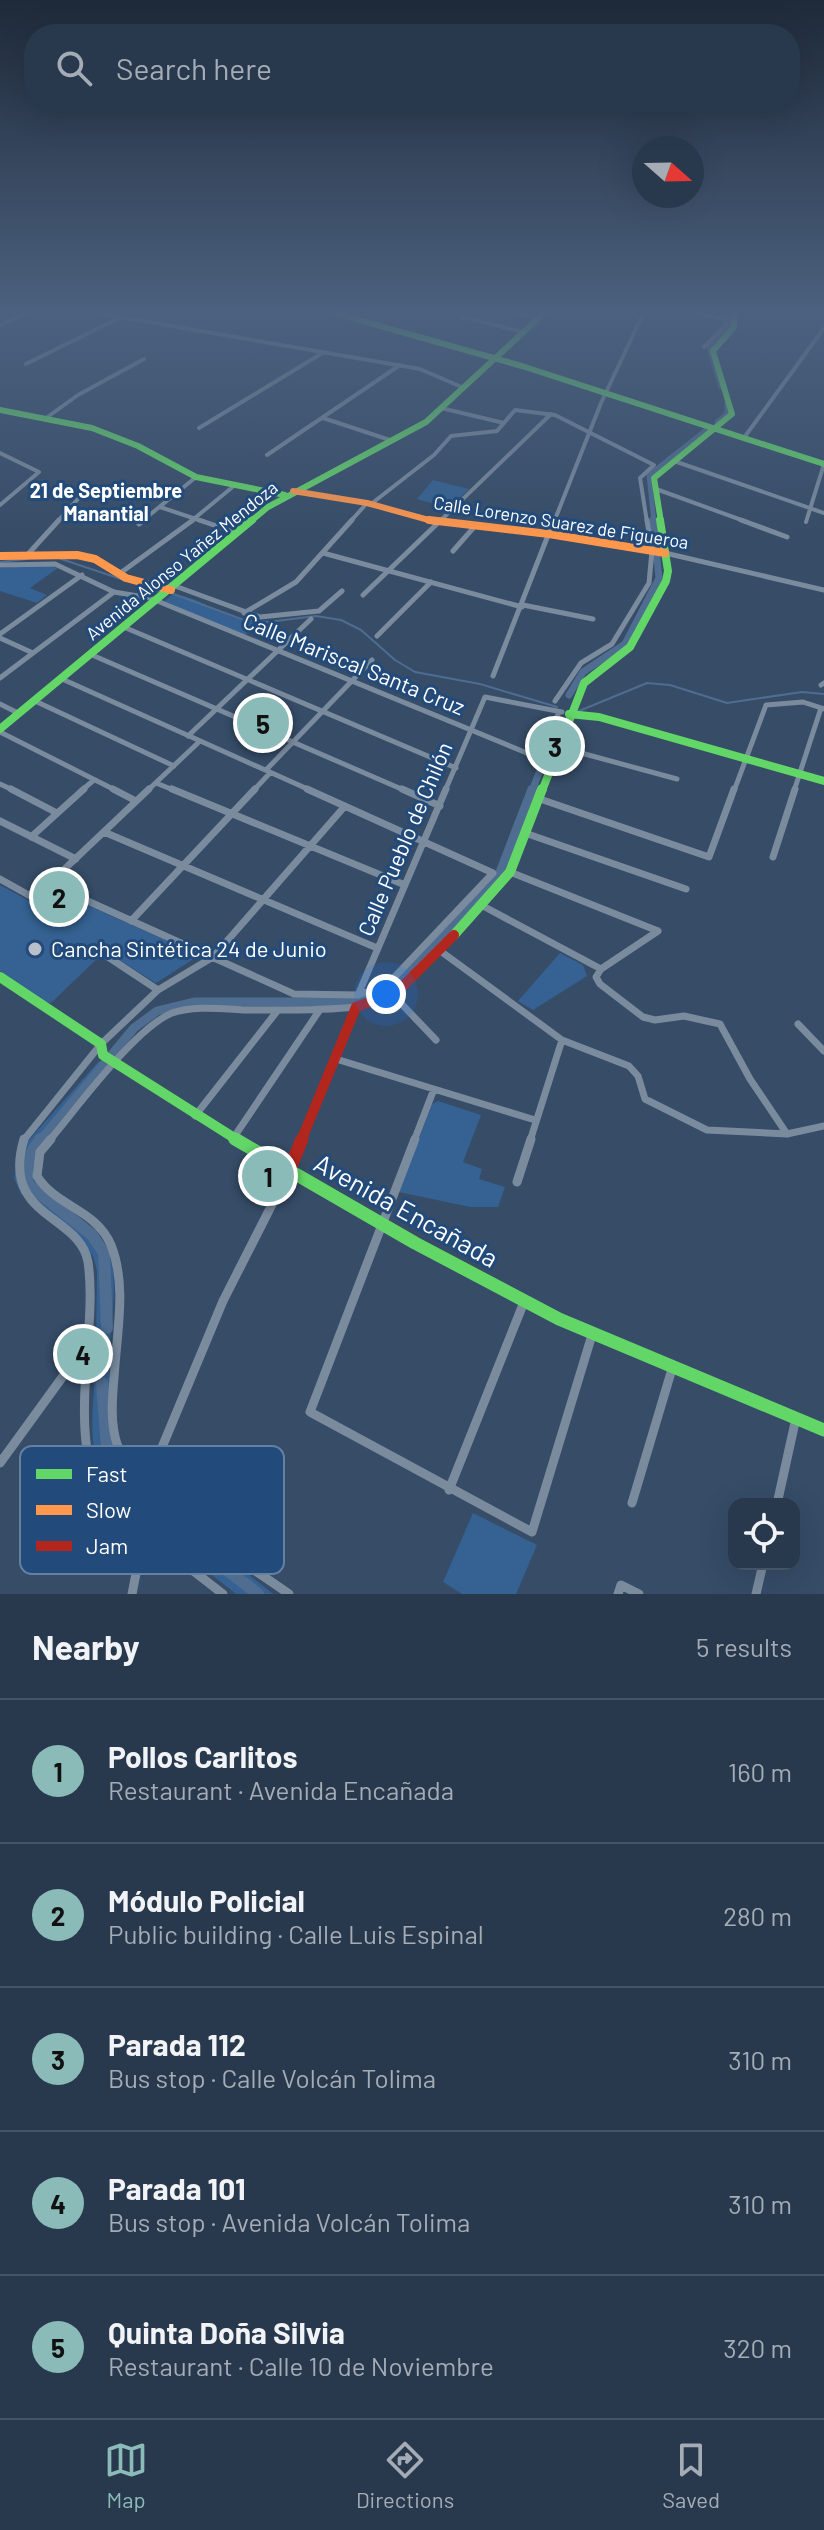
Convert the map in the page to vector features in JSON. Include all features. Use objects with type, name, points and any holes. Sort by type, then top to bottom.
[{"type":"main road","name":"Avenida Alonso Yañez Mendoza","points":[[0,731],[289,493],[414,430],[464,388]]},
{"type":"main road","points":[[597,388],[824,462]]},
{"type":"main road","points":[[289,1171],[356,1007],[393,995],[483,906],[510,872],[559,747],[567,710],[588,678],[619,658],[634,641],[667,576],[659,552],[654,478],[732,414],[726,388]]},
{"type":"main road","name":"Calle Lorenzo Suarez de Figueroa","points":[[0,410],[46,418],[121,439],[196,477],[369,504],[439,523],[549,534],[659,552]]},
{"type":"main road","points":[[717,426],[824,462]]},
{"type":"main road","points":[[0,556],[29,553],[87,557],[167,593]]},
{"type":"main road","points":[[567,710],[824,781]]},
{"type":"main road","name":"Avenida Encañada","points":[[0,977],[108,1056],[232,1140],[524,1302],[592,1335],[824,1430]]},
{"type":"street","points":[[46,418],[90,388]]},
{"type":"street","points":[[199,428],[264,388]]},
{"type":"street","points":[[267,455],[367,388]]},
{"type":"street","points":[[493,676],[610,388]]},
{"type":"street","points":[[746,435],[780,388]]},
{"type":"street","points":[[441,408],[504,423]]},
{"type":"street","points":[[244,613],[296,582],[369,504],[434,455],[451,436],[494,432],[515,410],[551,414],[654,465],[640,478],[659,552],[649,583],[626,626],[612,644],[581,663],[555,701]]},
{"type":"street","points":[[363,595],[551,414]]},
{"type":"street","points":[[323,418],[393,441]]},
{"type":"street","points":[[0,453],[39,472],[0,505]]},
{"type":"street","points":[[674,461],[824,513]]},
{"type":"street","points":[[806,522],[824,462]]},
{"type":"street","points":[[139,524],[196,477]]},
{"type":"street","points":[[119,574],[235,485]]},
{"type":"street","points":[[656,489],[787,537]]},
{"type":"street","points":[[29,553],[86,490]]},
{"type":"street","points":[[160,507],[237,533]]},
{"type":"street","points":[[453,551],[475,526]]},
{"type":"street","name":"Calle Lorenzo Suarez de Figueroa","points":[[659,552],[824,590]]},
{"type":"street","points":[[323,553],[523,606],[593,619]]},
{"type":"street","points":[[0,565],[45,563],[82,575],[114,592],[167,593],[260,617],[319,611],[342,591]]},
{"type":"street","points":[[33,653],[0,636],[82,575]]},
{"type":"street","points":[[377,636],[431,582]]},
{"type":"street","points":[[0,678],[114,592]]},
{"type":"street","name":"Calle Mariscal Santa Cruz","points":[[167,593],[277,652],[539,758],[567,710]]},
{"type":"street","points":[[188,736],[311,619]]},
{"type":"street","points":[[126,628],[456,768]]},
{"type":"street","points":[[92,655],[440,806]]},
{"type":"street","points":[[131,921],[293,742],[372,660]]},
{"type":"street","points":[[50,884],[294,994],[358,995],[387,985],[493,873],[62,679]]},
{"type":"street","name":"Calle Pueblo de Chilón","points":[[358,995],[485,697],[567,710]]},
{"type":"street","points":[[35,701],[174,766]]},
{"type":"street","points":[[540,799],[709,857],[766,705],[803,702],[823,708],[773,857]]},
{"type":"street","points":[[0,704],[20,714]]},
{"type":"street","points":[[0,731],[136,801]]},
{"type":"street","points":[[0,879],[34,898],[200,741]]},
{"type":"street","points":[[559,747],[677,779]]},
{"type":"street","points":[[31,837],[94,780]]},
{"type":"street","points":[[156,783],[405,885]]},
{"type":"street","points":[[0,784],[57,813]]},
{"type":"street","points":[[118,1446],[114,1353],[119,1289],[112,1246],[91,1216],[40,1184],[34,1170],[40,1152],[158,990],[213,957],[345,806]]},
{"type":"street","points":[[0,821],[76,859]]},
{"type":"street","points":[[104,832],[377,948]]},
{"type":"street","points":[[525,833],[686,889]]},
{"type":"street","points":[[510,872],[658,931],[601,969],[596,977],[600,984],[643,1017],[655,1020],[684,1016],[720,1024],[787,1134]]},
{"type":"street","points":[[483,906],[601,969]]},
{"type":"street","points":[[439,950],[562,1040],[629,1066],[638,1076],[645,1099],[707,1130],[787,1134],[824,1126]]},
{"type":"street","points":[[105,955],[158,990]]},
{"type":"street","points":[[393,995],[436,1040]]},
{"type":"street","points":[[8,1170],[9,1158],[108,1056],[173,1013],[198,1009],[319,1011],[356,1007]]},
{"type":"street","points":[[195,1116],[278,1010]]},
{"type":"street","points":[[232,1140],[319,1011]]},
{"type":"street","points":[[798,1024],[824,1051]]},
{"type":"street","points":[[517,1182],[562,1040]]},
{"type":"street","points":[[336,1059],[535,1120]]},
{"type":"street","points":[[434,1089],[310,1412],[449,1490],[532,1532],[592,1335]]},
{"type":"street","points":[[163,1446],[223,1301],[289,1171]]},
{"type":"street","points":[[26,1209],[75,1242],[87,1256],[91,1285],[85,1446]]},
{"type":"street","points":[[449,1490],[524,1302]]},
{"type":"street","points":[[0,1463],[69,1368],[88,1358],[114,1353]]},
{"type":"street","points":[[632,1503],[672,1369]]},
{"type":"street","points":[[778,1498],[796,1418]]},
{"type":"street","points":[[756,1594],[762,1570]]},
{"type":"street","points":[[132,1594],[136,1574]]},
{"type":"street","points":[[197,1574],[223,1594]]},
{"type":"street","points":[[262,1574],[289,1594]]},
{"type":"street","points":[[620,1589],[639,1594]]},
{"type":"shaded area","points":[[433,480],[469,489],[449,508],[417,499]]},
{"type":"shaded area","points":[[43,565],[58,568],[30,588],[47,595],[37,603],[0,591],[0,568]]},
{"type":"shaded area","points":[[172,595],[183,596],[236,618],[260,622],[244,636],[164,601]]},
{"type":"shaded area","points":[[0,885],[35,904],[51,889],[192,952],[195,958],[156,983],[105,951],[51,1003],[42,1001],[0,971]]},
{"type":"shaded area","points":[[560,953],[583,965],[587,976],[533,1010],[518,1001]]},
{"type":"shaded area","points":[[99,1061],[107,1066],[52,1128],[34,1164],[34,1180],[44,1194],[93,1229],[110,1256],[114,1292],[110,1342],[96,1345],[97,1271],[93,1256],[81,1239],[21,1194],[14,1178],[21,1149]]},
{"type":"shaded area","points":[[438,1101],[481,1115],[463,1162],[482,1169],[479,1179],[505,1187],[498,1207],[470,1207],[399,1192],[432,1104]]},
{"type":"shaded area","points":[[109,1366],[110,1438],[113,1446],[94,1446],[95,1370]]},
{"type":"shaded area","points":[[473,1513],[537,1545],[516,1594],[462,1594],[443,1582]]},
{"type":"shaded area","points":[[211,1574],[248,1574],[273,1594],[236,1594]]},
{"type":"waterway","points":[[717,422],[727,414],[727,403]]},
{"type":"waterway","points":[[654,522],[649,475],[706,430]]},
{"type":"waterway","points":[[569,695],[583,672],[625,644],[659,578],[653,520]]},
{"type":"waterway","points":[[0,562],[27,559]]},
{"type":"waterway","points":[[61,559],[160,592]]},
{"type":"waterway","points":[[171,593],[244,620],[268,622],[316,616],[341,620],[361,630],[395,660],[415,672],[480,684],[557,707]]},
{"type":"waterway","points":[[579,711],[647,683],[670,685],[727,703],[802,692],[824,694]]},
{"type":"waterway","points":[[532,791],[559,721]]},
{"type":"waterway","points":[[40,1141],[134,1028],[157,1011],[194,1002],[339,1002],[387,993],[497,880],[532,789]]},
{"type":"waterway","points":[[41,1139],[29,1160],[28,1184],[92,1235],[104,1253],[107,1328]]},
{"type":"waterway","points":[[102,1383],[107,1446]]},
{"type":"waterway","points":[[232,1574],[258,1594]]},
{"type":"traffic: fast","points":[[0,729],[268,507],[426,422],[462,388]]},
{"type":"traffic: fast","points":[[591,388],[824,464]]},
{"type":"traffic: fast","points":[[454,935],[510,872],[584,683],[630,647],[666,581],[668,571],[654,478],[732,414],[724,388]]},
{"type":"traffic: fast","points":[[0,410],[92,428],[138,446],[196,477],[285,495]]},
{"type":"traffic: fast","points":[[569,714],[599,717],[824,781]]},
{"type":"traffic: fast","points":[[0,977],[101,1044],[103,1055],[154,1088],[309,1183],[415,1243],[522,1301],[596,1336],[824,1430]]},
{"type":"traffic: slow","points":[[293,491],[367,503],[439,523],[549,534],[665,553]]},
{"type":"traffic: slow","points":[[0,556],[77,555],[95,559],[126,578],[171,590]]},
{"type":"traffic: jam","points":[[289,1171],[356,1007],[398,991],[454,935]]},
{"type":"place","name":"Quinta Doña Silvia","points":[[263,723]]},
{"type":"place","name":"Parada 112","points":[[555,746]]},
{"type":"place","name":"Módulo Policial","points":[[59,897]]},
{"type":"place","name":"Cancha Sintética 24 de Junio","points":[[35,949]]},
{"type":"place","name":"Pollos Carlitos","points":[[268,1176]]},
{"type":"place","name":"Parada 101","points":[[83,1354]]},
{"type":"district","name":"21 de Septiembre Manantial","points":[[106,502]]}]
